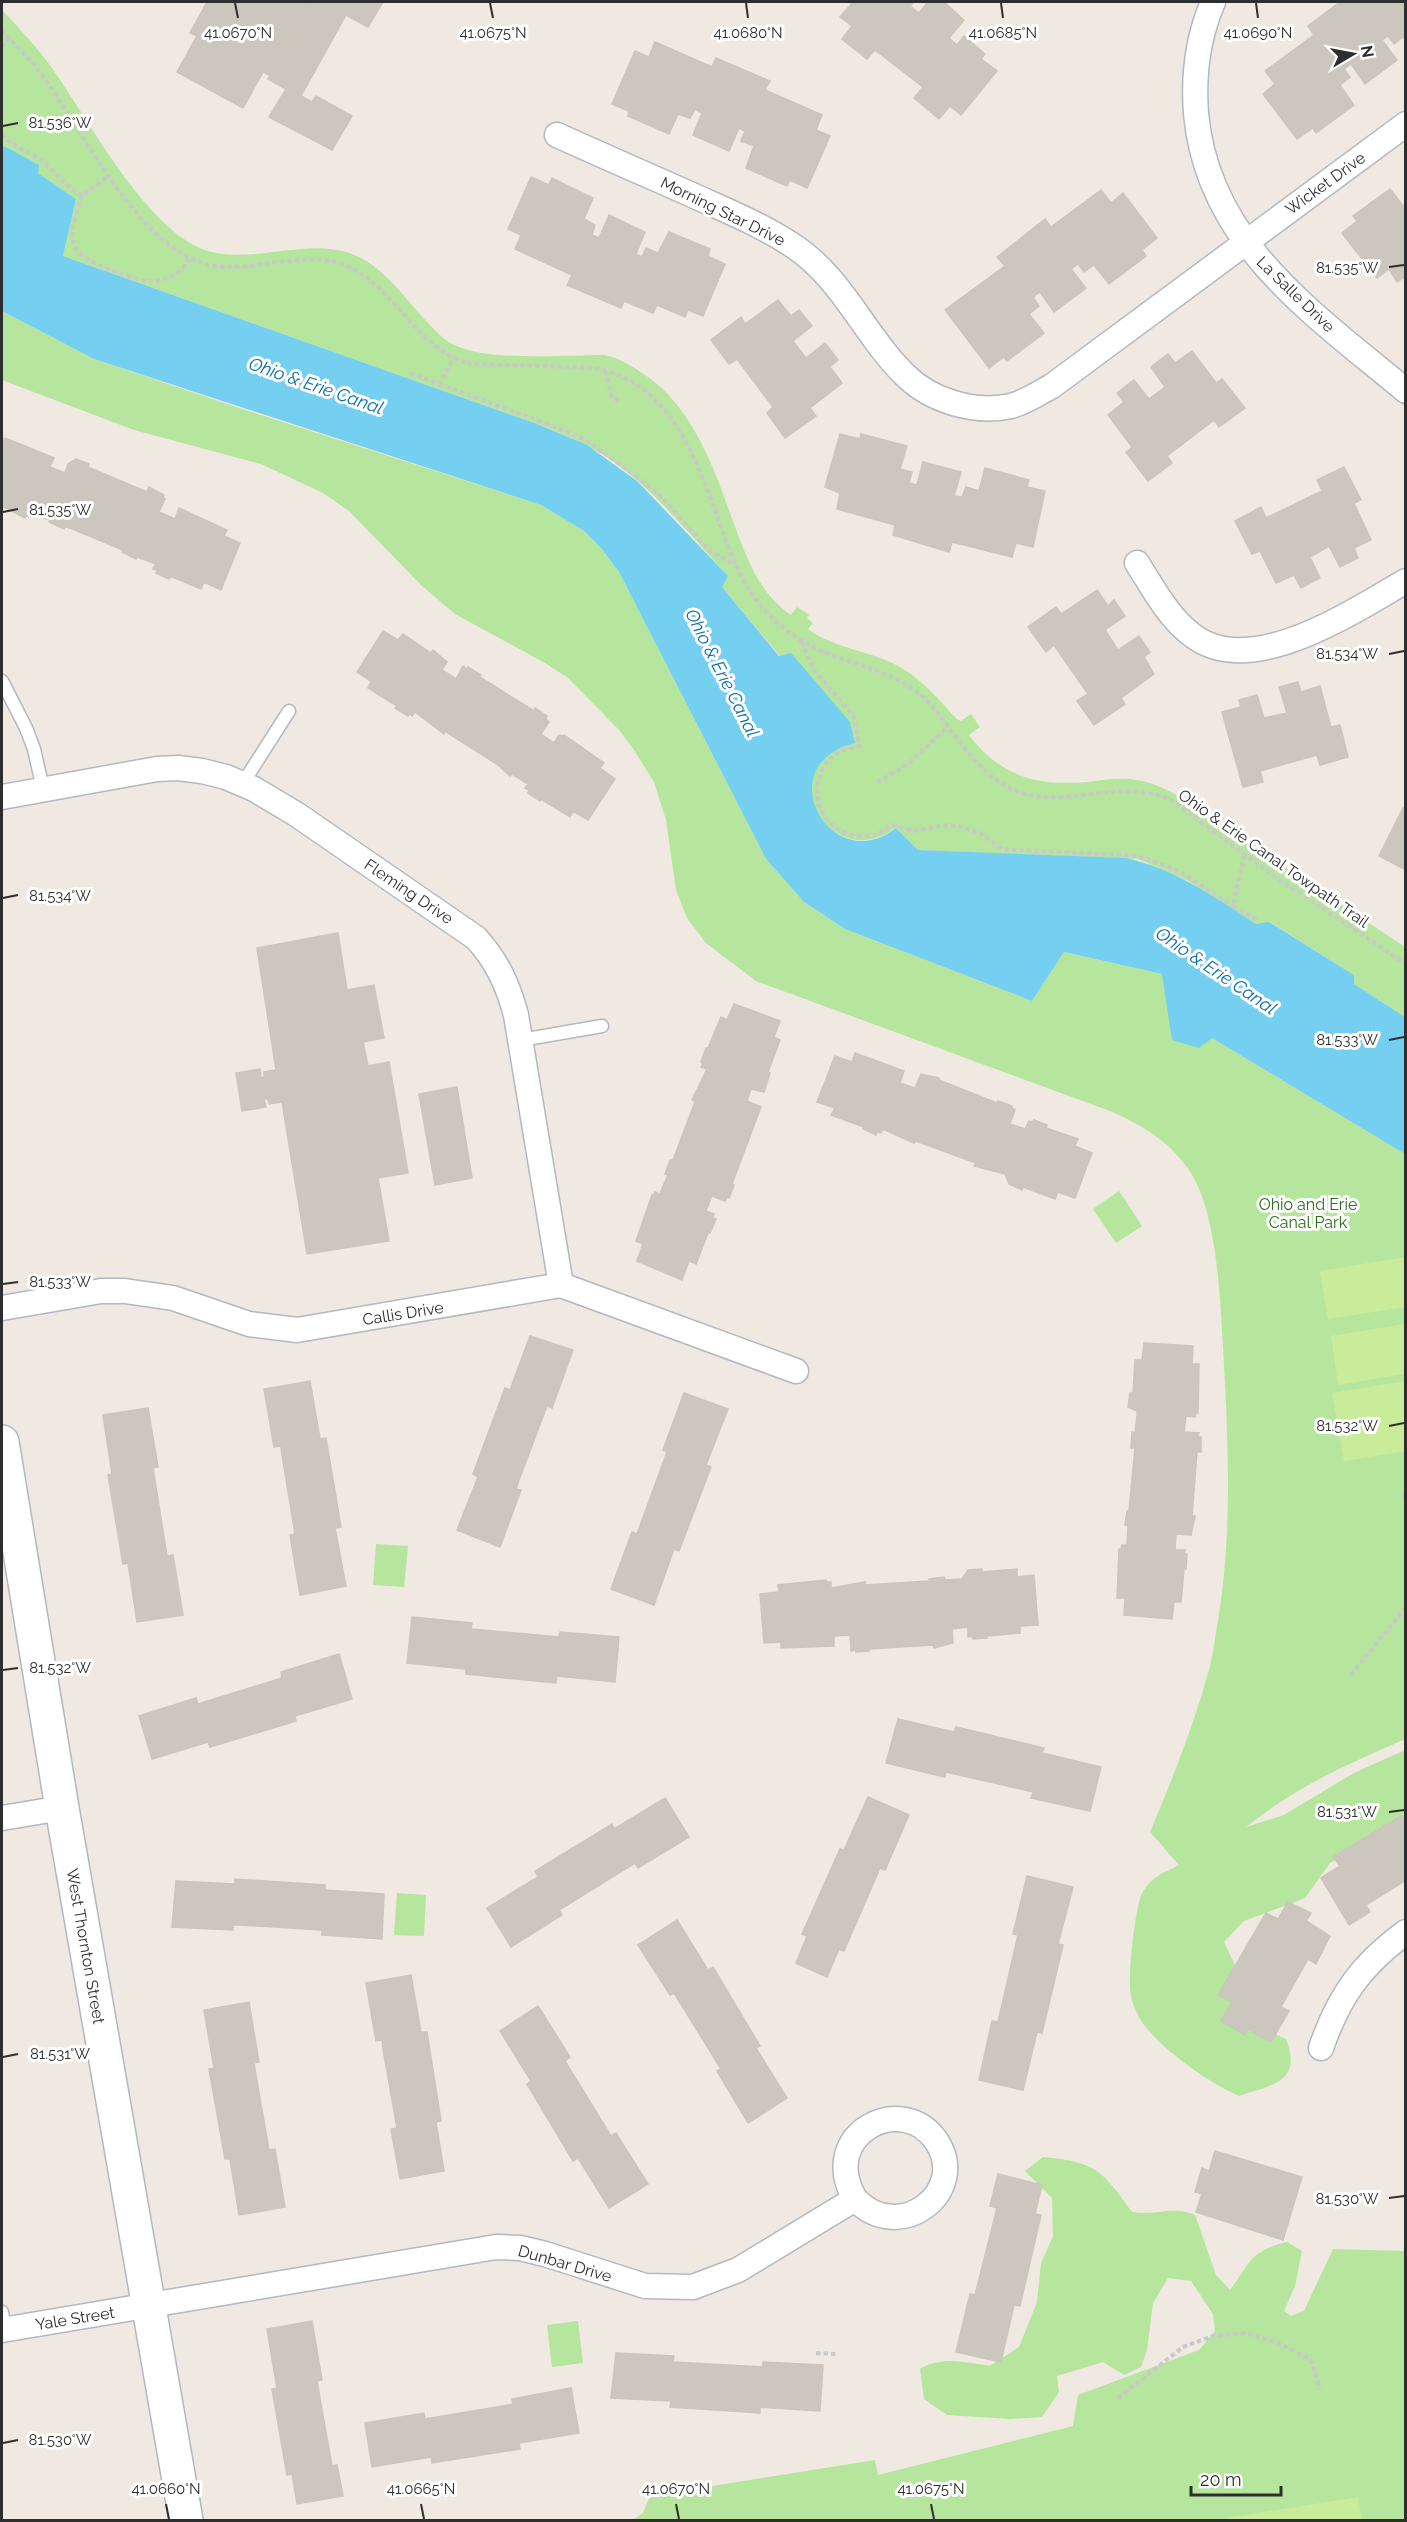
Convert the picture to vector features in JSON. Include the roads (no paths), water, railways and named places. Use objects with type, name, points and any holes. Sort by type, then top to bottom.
[{"type":"main road","name":"West Thornton Street","points":[[2,1442],[62,1808],[186,2520]]},
{"type":"street","name":"La Salle Drive","points":[[1213,2],[1201,38],[1195,68],[1195,97],[1199,143],[1215,192],[1231,222],[1265,267],[1316,317],[1406,391]]},
{"type":"street","name":"Wicket Drive","points":[[1245,242],[1406,124]]},
{"type":"street","name":"Morning Star Drive","points":[[556,135],[726,210],[769,231],[795,247],[839,287],[892,361],[907,377],[942,399],[965,406],[1001,407],[1031,398],[1052,386],[1245,242]]},
{"type":"street","points":[[1137,562],[1166,608],[1181,626],[1193,636],[1224,650],[1239,651],[1292,640],[1319,629],[1406,581]]},
{"type":"street","name":"Fleming Drive","points":[[2,797],[157,769],[178,768],[210,773],[243,783],[296,814],[476,938],[492,955],[511,994],[521,1040],[561,1285]]},
{"type":"street","name":"Callis Drive","points":[[2,1308],[101,1291],[124,1291],[173,1298],[249,1324],[297,1330],[561,1285],[796,1371]]},
{"type":"street","points":[[2,1818],[62,1808]]},
{"type":"street","points":[[1321,2048],[1331,2019],[1360,1972],[1384,1948],[1406,1932]]},
{"type":"street","points":[[912,2121],[924,2128],[936,2141],[942,2155],[944,2171],[939,2191],[931,2203],[907,2217],[896,2218],[879,2216],[855,2199],[849,2187],[845,2160],[851,2144],[866,2129],[880,2122],[912,2121]]},
{"type":"street","name":"Dunbar Drive","points":[[148,2306],[496,2247],[520,2248],[545,2254],[645,2286],[693,2287],[738,2270],[855,2199]]},
{"type":"street","name":"Yale Street","points":[[3,2324],[148,2306]]},
{"type":"lane","points":[[2,681],[34,749],[43,789]]},
{"type":"lane","points":[[243,783],[289,711]]},
{"type":"lane","points":[[521,1040],[602,1026]]},
{"type":"water","name":"Ohio & Erie Canal","points":[[2,147],[39,165],[38,173],[76,199],[63,256],[537,424],[587,445],[637,481],[728,576],[722,587],[779,656],[791,653],[850,722],[855,743],[829,755],[815,773],[812,793],[818,813],[831,829],[850,839],[872,840],[896,828],[918,850],[1126,858],[1144,863],[1194,885],[1256,924],[1269,922],[1354,975],[1354,984],[1405,1017],[1405,1154],[1212,1038],[1199,1048],[1172,1040],[1162,974],[1064,952],[1032,1001],[845,929],[804,902],[766,859],[619,572],[601,548],[584,531],[541,505],[94,359],[2,311]]},
{"type":"park label","name":"Ohio and Erie Canal Park","points":[[1308,1213]]}]
